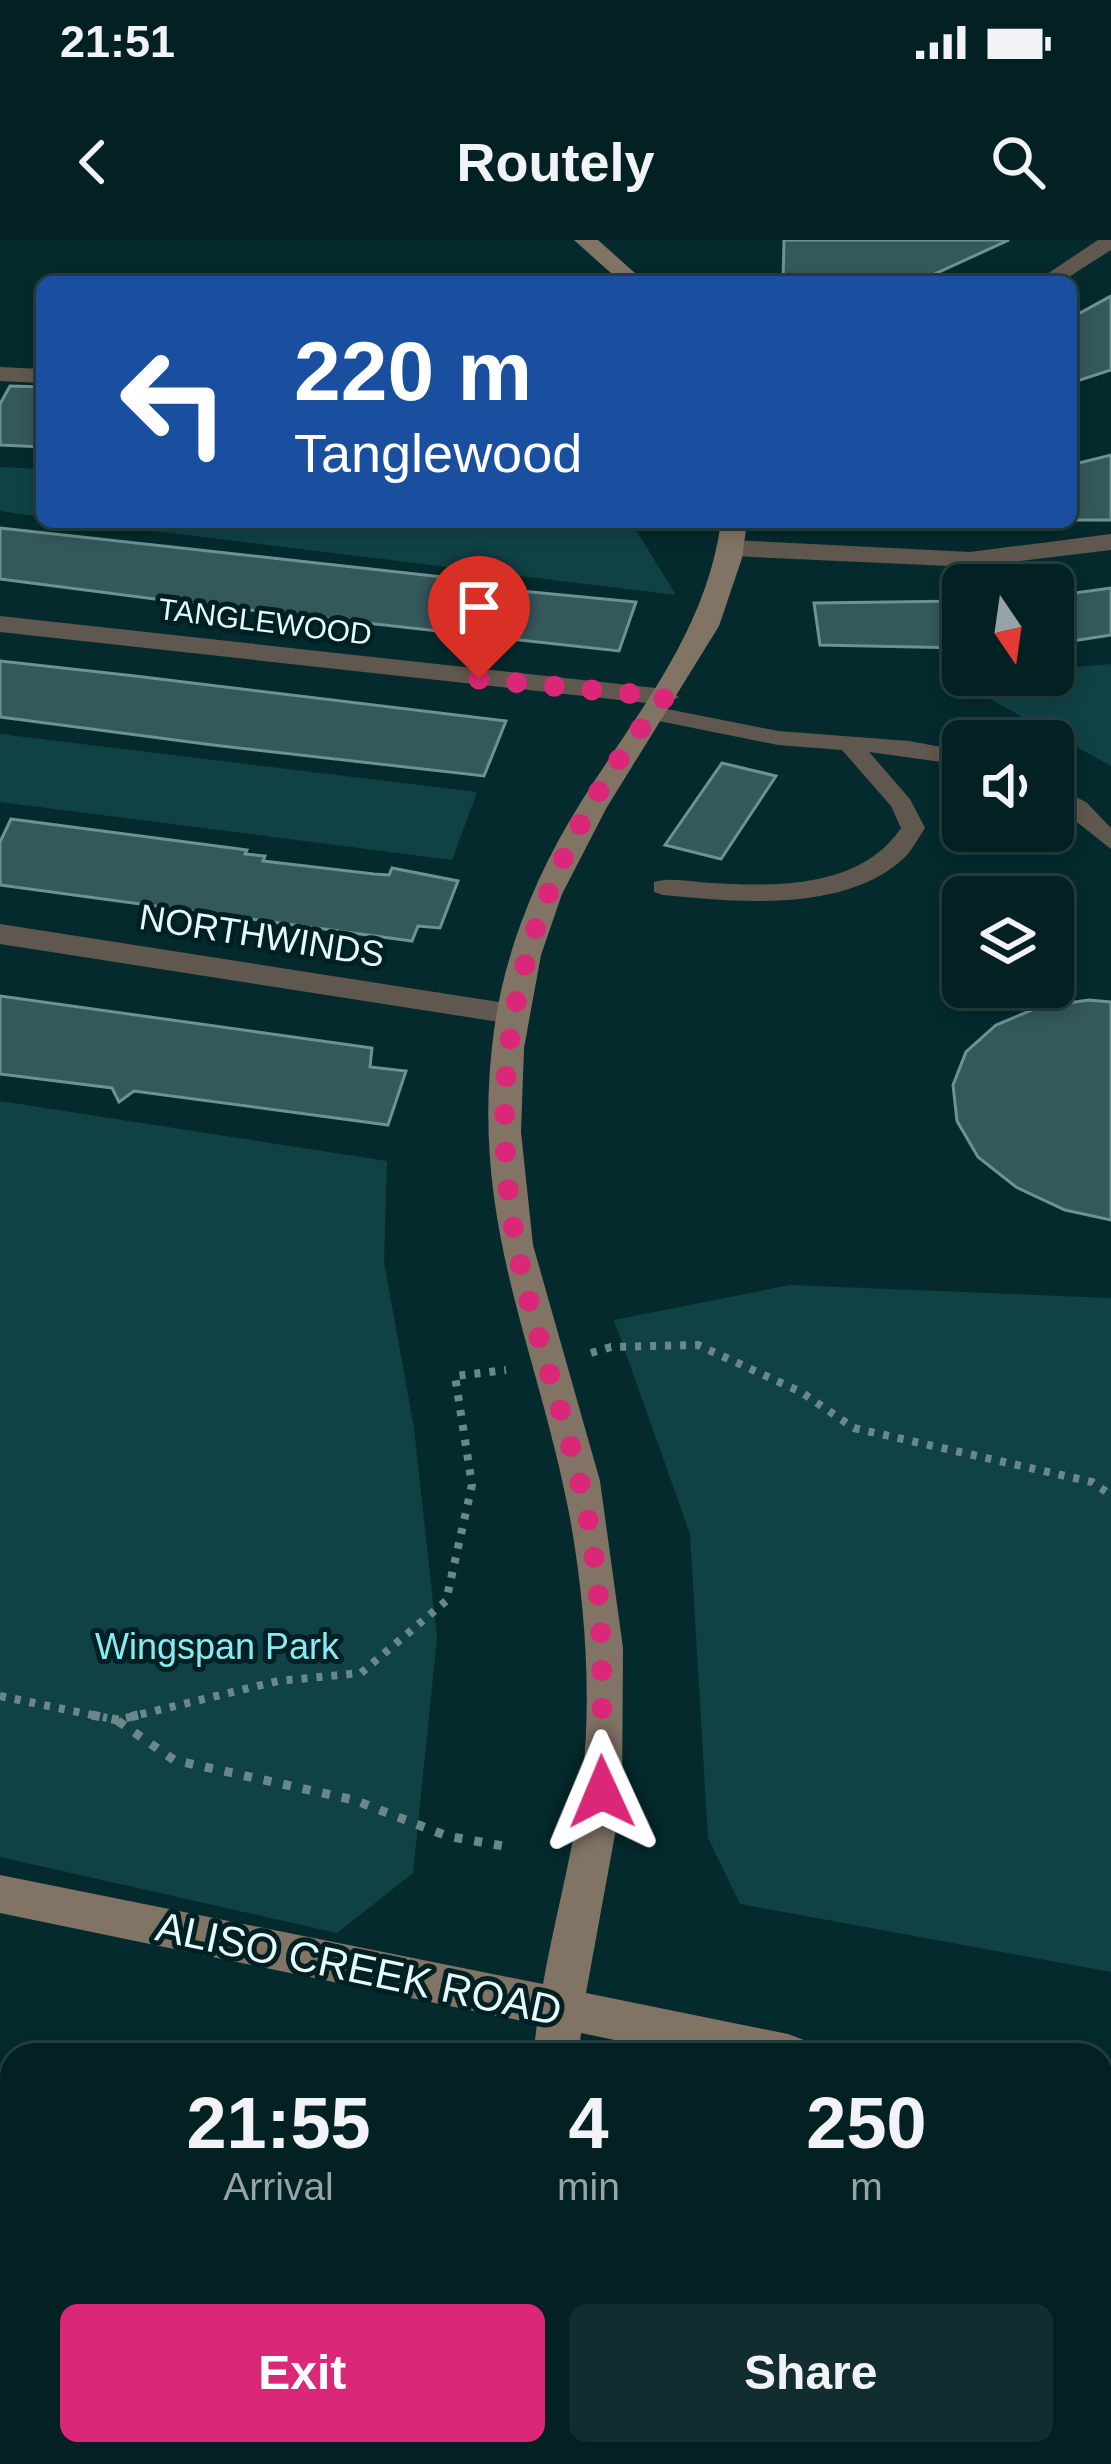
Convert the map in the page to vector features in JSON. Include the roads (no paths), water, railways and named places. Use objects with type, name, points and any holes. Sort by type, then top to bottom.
[{"type":"street","points":[[585,240],[627,276]]},
{"type":"street","points":[[1056,276],[1111,241]]},
{"type":"street","points":[[0,374],[36,376]]},
{"type":"street","points":[[557,2043],[559,2010],[602,1792],[600,1617],[594,1554],[572,1441],[517,1248],[508,1178],[501,1097],[512,1014],[535,920],[569,845],[695,650],[725,584],[733,535],[931,562],[1066,553],[1111,542]]},
{"type":"street","name":"TANGLEWOOD","points":[[0,624],[659,705]]},
{"type":"street","name":"NORTHWINDS","points":[[0,934],[512,1014]]},
{"type":"street","name":"ALISO CREEK ROAD","points":[[0,1894],[727,2043]]},
{"type":"lane","points":[[659,705],[850,745],[942,756]]},
{"type":"lane","points":[[663,887],[757,892],[853,878],[884,866],[905,848],[913,828],[902,804],[850,745]]},
{"type":"lane","points":[[1074,805],[1111,842]]},
{"type":"park label","name":"Wingspan Park","points":[[217,1646]]}]
